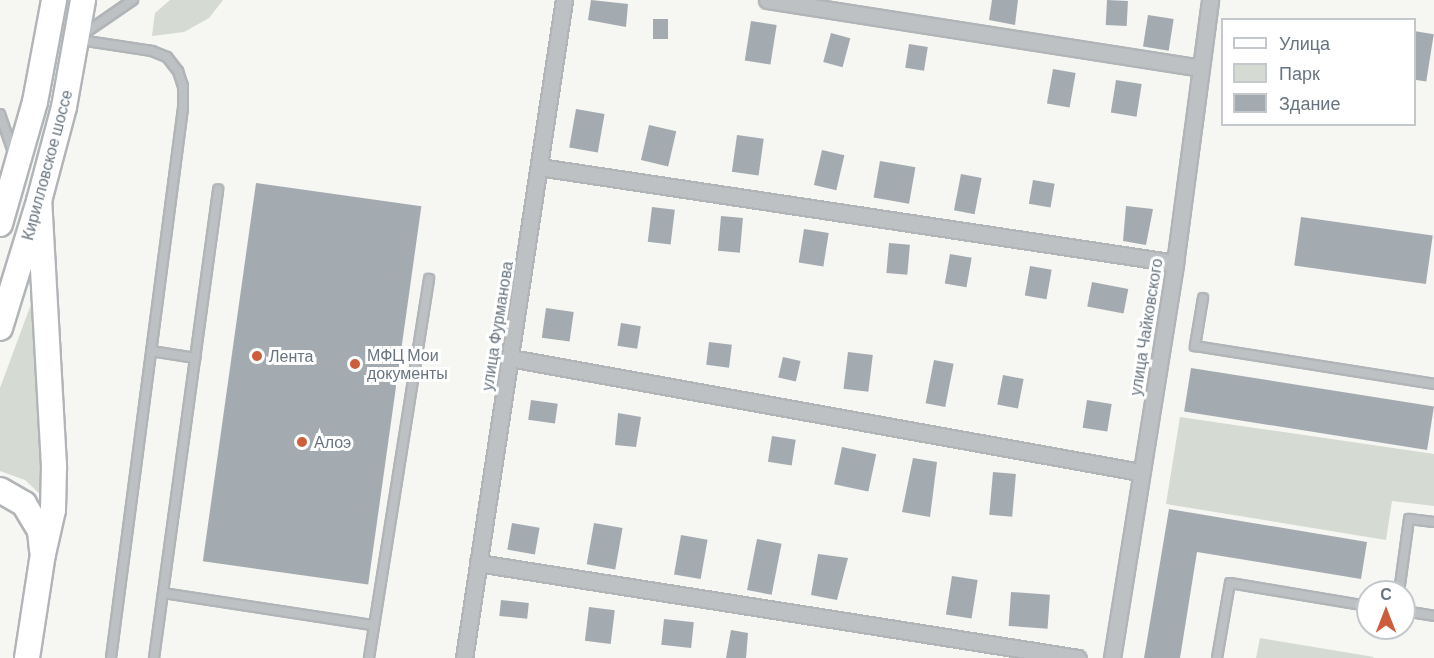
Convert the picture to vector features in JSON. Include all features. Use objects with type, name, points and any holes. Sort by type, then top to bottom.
[{"type":"main road","name":"Кирилловское шоссе","points":[[0,224],[35,102],[54,0]]},
{"type":"main road","name":"Кирилловское шоссе","points":[[0,328],[39,201],[64,107],[83,0]]},
{"type":"main road","points":[[27,658],[43,554],[53,510],[54,466],[39,201]]},
{"type":"main road","points":[[0,490],[14,496],[28,511],[40,531],[43,554]]},
{"type":"street","name":"улица Фурманова","points":[[464,658],[564,0]]},
{"type":"street","points":[[767,0],[1200,68]]},
{"type":"street","name":"улица Чайковского","points":[[1112,658],[1175,263],[1210,0]]},
{"type":"street","points":[[539,167],[1175,263]]},
{"type":"street","points":[[510,358],[1140,472]]},
{"type":"street","points":[[478,563],[1078,658]]},
{"type":"lane","points":[[76,40],[133,0]]},
{"type":"lane","points":[[76,40],[152,51],[167,57],[178,71],[183,86],[183,108],[111,658]]},
{"type":"lane","points":[[0,114],[17,163]]},
{"type":"lane","points":[[154,658],[218,189]]},
{"type":"lane","points":[[369,658],[429,279]]},
{"type":"lane","points":[[1203,298],[1195,346],[1434,384]]},
{"type":"lane","points":[[151,351],[195,358]]},
{"type":"lane","points":[[1401,580],[1409,519],[1434,522]]},
{"type":"lane","points":[[1217,658],[1230,583],[1356,604]]},
{"type":"lane","points":[[163,593],[373,625]]},
{"type":"lane","points":[[1416,613],[1434,616]]},
{"type":"green space","points":[[170,0],[223,0],[209,18],[184,32],[152,36],[155,13]]},
{"type":"green space","points":[[34,296],[42,496],[25,480],[0,471],[0,388]]},
{"type":"green space","points":[[1180,417],[1434,454],[1434,506],[1392,501],[1386,540],[1166,504]]},
{"type":"green space","points":[[1260,638],[1374,657],[1256,658]]},
{"type":"building","points":[[591,0],[628,4],[626,27],[588,20]]},
{"type":"building","points":[[992,0],[1018,0],[1015,25],[989,20]]},
{"type":"building","points":[[1107,0],[1128,1],[1127,26],[1106,25]]},
{"type":"building","points":[[1148,15],[1174,19],[1169,51],[1143,47]]},
{"type":"building","points":[[653,19],[668,19],[668,39],[653,39]]},
{"type":"building","points":[[751,21],[777,25],[770,65],[745,61]]},
{"type":"building","points":[[1416,31],[1434,34],[1426,82],[1416,80]]},
{"type":"building","points":[[831,33],[850,38],[843,67],[823,62]]},
{"type":"building","points":[[909,44],[928,47],[924,71],[905,68]]},
{"type":"building","points":[[1053,69],[1076,73],[1070,107],[1047,103]]},
{"type":"building","points":[[1116,80],[1142,84],[1137,117],[1111,113]]},
{"type":"building","points":[[576,109],[605,114],[598,152],[569,147]]},
{"type":"building","points":[[649,125],[676,131],[668,166],[641,160]]},
{"type":"building","points":[[737,135],[764,139],[759,175],[732,172]]},
{"type":"building","points":[[822,150],[844,155],[836,190],[814,185]]},
{"type":"building","points":[[880,161],[915,167],[909,204],[874,197]]},
{"type":"building","points":[[961,174],[982,178],[975,214],[954,210]]},
{"type":"building","points":[[1033,180],[1055,184],[1050,207],[1029,204]]},
{"type":"building","points":[[256,183],[421,206],[368,585],[203,561]]},
{"type":"building","points":[[1126,206],[1153,209],[1146,245],[1123,241]]},
{"type":"building","points":[[652,207],[675,210],[671,245],[648,242]]},
{"type":"building","points":[[721,216],[743,218],[740,253],[718,251]]},
{"type":"building","points":[[1301,217],[1433,236],[1426,284],[1294,266]]},
{"type":"building","points":[[804,229],[829,233],[823,266],[799,263]]},
{"type":"building","points":[[889,243],[910,245],[907,275],[886,273]]},
{"type":"building","points":[[950,254],[972,258],[966,287],[945,284]]},
{"type":"building","points":[[1030,266],[1052,270],[1046,299],[1025,296]]},
{"type":"building","points":[[1092,282],[1128,289],[1124,314],[1087,307]]},
{"type":"building","points":[[546,308],[574,312],[570,342],[542,338]]},
{"type":"building","points":[[621,323],[641,326],[637,349],[617,346]]},
{"type":"building","points":[[709,342],[732,345],[729,368],[706,365]]},
{"type":"building","points":[[848,352],[873,355],[868,392],[843,389]]},
{"type":"building","points":[[783,357],[801,361],[796,382],[778,377]]},
{"type":"building","points":[[934,360],[954,364],[945,407],[926,403]]},
{"type":"building","points":[[1191,368],[1434,406],[1427,450],[1184,411]]},
{"type":"building","points":[[1003,375],[1024,379],[1018,408],[997,404]]},
{"type":"building","points":[[531,400],[558,404],[555,424],[528,420]]},
{"type":"building","points":[[1087,400],[1112,404],[1107,432],[1083,428]]},
{"type":"building","points":[[618,413],[641,417],[636,447],[615,445]]},
{"type":"building","points":[[772,436],[796,440],[792,465],[768,462]]},
{"type":"building","points":[[842,447],[876,454],[868,491],[834,484]]},
{"type":"building","points":[[913,458],[937,462],[930,517],[902,512]]},
{"type":"building","points":[[993,472],[1016,474],[1012,517],[989,515]]},
{"type":"building","points":[[1169,509],[1367,542],[1361,579],[1197,552],[1180,658],[1144,658]]},
{"type":"building","points":[[512,523],[540,528],[535,554],[507,550]]},
{"type":"building","points":[[594,523],[623,528],[615,569],[587,564]]},
{"type":"building","points":[[681,535],[708,540],[701,579],[674,574]]},
{"type":"building","points":[[757,539],[782,544],[772,595],[747,590]]},
{"type":"building","points":[[818,554],[848,558],[837,600],[811,595]]},
{"type":"building","points":[[952,576],[978,580],[972,619],[946,615]]},
{"type":"building","points":[[1011,592],[1050,595],[1048,629],[1009,626]]},
{"type":"building","points":[[501,600],[529,603],[527,619],[499,616]]},
{"type":"building","points":[[589,607],[615,610],[611,644],[585,641]]},
{"type":"building","points":[[664,619],[694,622],[691,648],[661,645]]},
{"type":"building","points":[[731,630],[748,633],[746,658],[726,658]]},
{"type":"place","name":"Лента","points":[[257,356]]},
{"type":"place","name":"МФЦ Мои документы","points":[[355,364]]},
{"type":"place","name":"Алоэ","points":[[302,442]]}]
